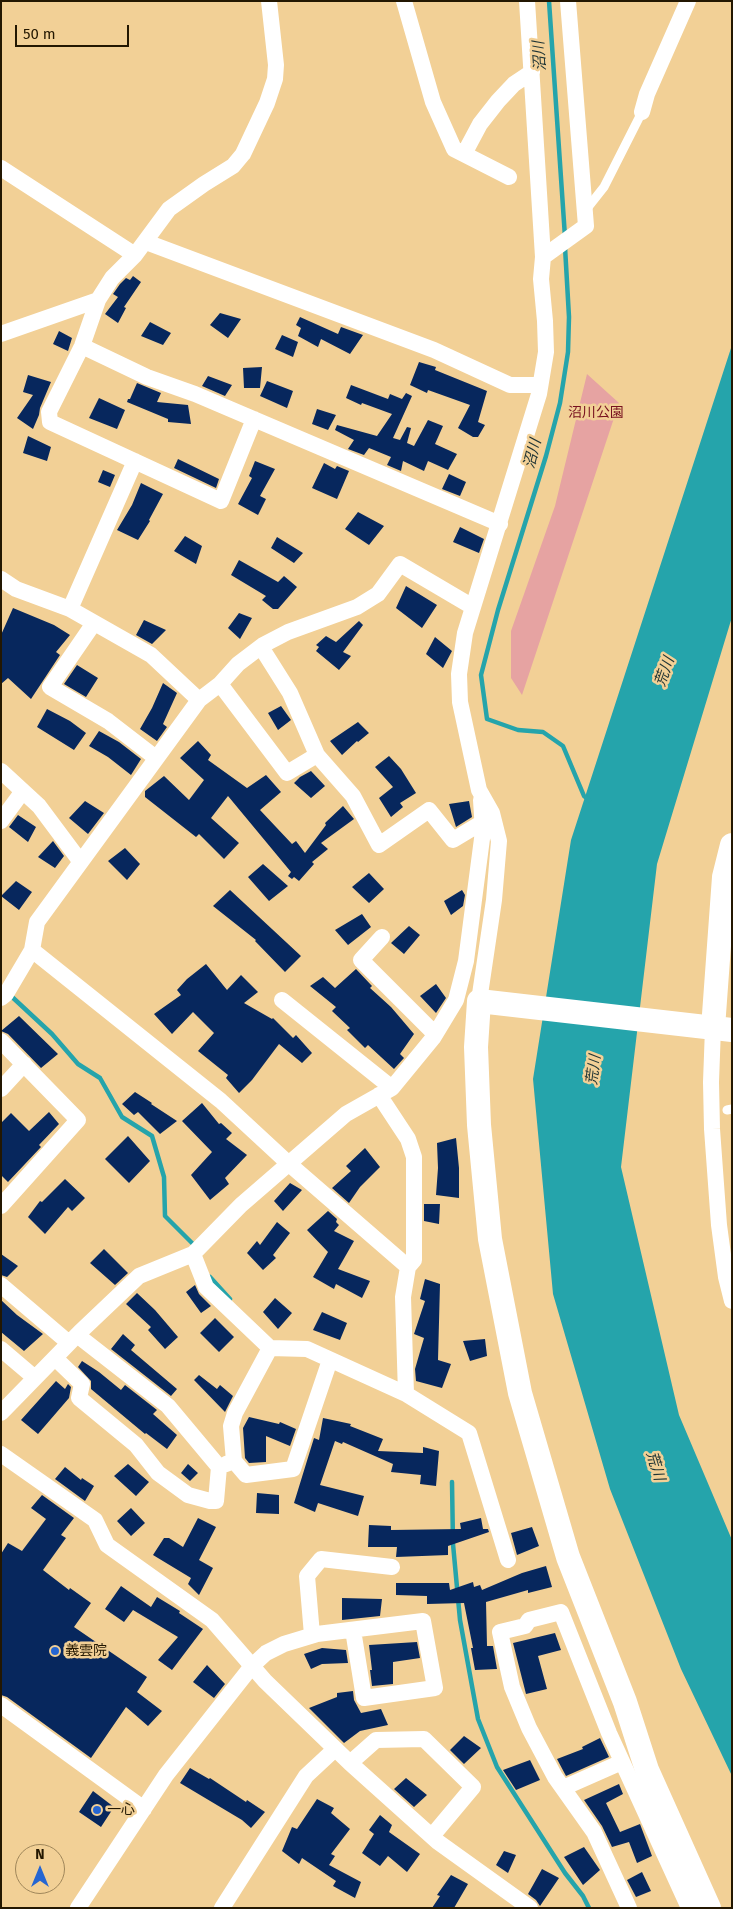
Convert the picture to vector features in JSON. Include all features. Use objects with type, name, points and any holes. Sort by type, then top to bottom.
[{"type":"street","points":[[254,419],[221,501],[50,422],[49,412],[82,346],[98,300],[112,278],[136,255],[169,209],[233,166],[243,154],[267,102],[275,79],[276,65],[269,1]]},
{"type":"street","points":[[404,1],[433,102],[454,149],[509,177]]},
{"type":"street","points":[[1,1414],[73,1339],[139,1276],[197,1250],[241,1205],[346,1114],[386,1092],[435,1034],[456,1000],[466,961],[483,822],[479,790],[460,702],[459,674],[465,634],[500,524],[540,385],[546,352],[541,279],[543,257],[527,1]]},
{"type":"street","points":[[543,257],[586,219],[568,1]]},
{"type":"street","points":[[642,112],[647,94],[688,1]]},
{"type":"street","points":[[464,154],[480,124],[498,101],[514,84],[532,72]]},
{"type":"street","points":[[1,168],[136,255]]},
{"type":"street","points":[[146,242],[434,350],[510,385],[540,385]]},
{"type":"street","points":[[1,334],[98,300]]},
{"type":"street","points":[[82,346],[147,377],[196,394],[500,524]]},
{"type":"street","points":[[70,609],[135,461]]},
{"type":"street","points":[[6,992],[32,950],[37,922],[80,861],[198,700],[220,684],[238,664],[261,647],[288,632],[357,607],[371,599],[378,594],[400,564],[473,607]]},
{"type":"street","points":[[1,579],[16,589],[70,609],[151,655],[198,700]]},
{"type":"street","points":[[94,623],[50,687],[108,721],[156,758]]},
{"type":"street","points":[[261,647],[290,693],[317,755],[353,796],[379,845],[429,810],[453,840],[483,822]]},
{"type":"street","points":[[220,684],[287,773],[317,755]]},
{"type":"street","points":[[1,771],[39,806],[80,861]]},
{"type":"street","points":[[479,790],[492,813],[499,840],[487,1002],[476,1047],[479,1125],[490,1239],[520,1393],[568,1557],[625,1702],[647,1770],[708,1908]]},
{"type":"street","points":[[1,821],[23,791]]},
{"type":"street","points":[[732,845],[724,877],[718,1028],[711,1082],[712,1129],[719,1224],[726,1277],[732,1301]]},
{"type":"street","points":[[382,937],[361,960],[435,1034]]},
{"type":"street","points":[[32,950],[221,1101],[288,1163],[408,1267]]},
{"type":"street","points":[[282,1000],[386,1092],[408,1139],[414,1157],[414,1260],[408,1267],[403,1296],[406,1389]]},
{"type":"street","points":[[487,1002],[718,1028]]},
{"type":"street","points":[[1,1041],[78,1120],[1,1206]]},
{"type":"street","points":[[1,1089],[24,1064]]},
{"type":"street","points":[[197,1250],[206,1287],[270,1348],[307,1349],[330,1360],[406,1389],[469,1433],[508,1560]]},
{"type":"street","points":[[1,1285],[168,1406],[227,1464],[246,1475],[293,1469],[330,1360]]},
{"type":"street","points":[[55,1358],[82,1384],[79,1398],[136,1446],[158,1473],[188,1495],[216,1501],[227,1464],[231,1426],[235,1413],[270,1348]]},
{"type":"street","points":[[1,1349],[36,1378]]},
{"type":"street","points":[[1,1454],[95,1520],[107,1545],[212,1620],[265,1681],[334,1749],[432,1836],[530,1908]]},
{"type":"street","points":[[312,1636],[307,1576],[320,1559],[392,1567]]},
{"type":"street","points":[[629,1908],[594,1832],[555,1777],[529,1728],[512,1687],[500,1632],[525,1626],[530,1620],[562,1612],[609,1733],[689,1908]]},
{"type":"street","points":[[78,1908],[166,1775],[252,1666],[266,1653],[284,1644],[312,1636],[353,1630],[423,1621],[435,1688],[364,1698],[353,1630]]},
{"type":"street","points":[[1,1705],[144,1809]]},
{"type":"street","points":[[350,1763],[376,1740],[424,1739],[473,1787],[432,1836]]},
{"type":"street","points":[[222,1908],[306,1776],[334,1749]]},
{"type":"street","points":[[562,1788],[622,1762]]},
{"type":"lane","points":[[586,219],[642,112]]},
{"type":"green space","name":"沼川公園","points":[[587,374],[619,403],[522,695],[511,678],[511,631],[555,506]]},
{"type":"water","name":"荒川","points":[[732,345],[732,617],[657,864],[621,1167],[679,1415],[732,1540],[732,1776],[681,1669],[610,1489],[553,1294],[533,1079],[571,840]]},
{"type":"building","points":[[133,276],[141,282],[124,307],[126,308],[118,323],[105,314],[118,297],[113,294],[120,284],[126,278],[130,280]]},
{"type":"building","points":[[220,313],[241,319],[228,338],[210,325]]},
{"type":"building","points":[[300,317],[338,334],[341,327],[363,335],[350,354],[321,339],[318,347],[298,336],[301,328],[296,325]]},
{"type":"building","points":[[150,322],[171,333],[163,345],[141,336]]},
{"type":"building","points":[[59,331],[72,338],[68,351],[53,344]]},
{"type":"building","points":[[282,335],[298,342],[293,357],[275,349]]},
{"type":"building","points":[[419,362],[436,367],[435,370],[487,391],[478,422],[485,425],[478,437],[473,437],[458,428],[470,405],[428,390],[427,393],[410,385]]},
{"type":"building","points":[[262,367],[260,388],[244,388],[243,368]]},
{"type":"building","points":[[28,375],[51,382],[33,429],[17,418],[33,395],[23,392]]},
{"type":"building","points":[[208,376],[232,385],[225,396],[202,386]]},
{"type":"building","points":[[267,381],[293,391],[287,408],[260,396]]},
{"type":"building","points":[[137,383],[161,393],[157,402],[188,405],[191,424],[168,422],[168,419],[127,402]]},
{"type":"building","points":[[351,385],[388,399],[390,394],[402,399],[406,393],[412,396],[393,438],[400,440],[407,427],[411,428],[407,443],[414,446],[428,420],[443,426],[435,444],[457,454],[448,470],[428,461],[424,471],[403,461],[401,471],[387,465],[391,457],[369,448],[364,455],[348,449],[354,440],[335,430],[337,425],[377,436],[392,414],[362,403],[361,405],[346,398]]},
{"type":"building","points":[[99,398],[125,410],[117,429],[89,418]]},
{"type":"building","points":[[317,409],[336,415],[328,430],[312,424]]},
{"type":"building","points":[[28,436],[51,447],[47,461],[23,453]]},
{"type":"building","points":[[178,459],[219,479],[216,488],[174,468]]},
{"type":"building","points":[[255,461],[275,469],[260,496],[266,499],[258,515],[238,504],[252,478],[249,476]]},
{"type":"building","points":[[324,463],[335,469],[337,466],[349,471],[337,499],[312,488]]},
{"type":"building","points":[[103,470],[115,475],[110,487],[98,482]]},
{"type":"building","points":[[449,474],[466,482],[460,496],[442,489]]},
{"type":"building","points":[[141,483],[163,494],[138,540],[117,530],[132,505]]},
{"type":"building","points":[[358,512],[384,526],[369,545],[345,529]]},
{"type":"building","points":[[460,527],[484,539],[479,553],[453,542]]},
{"type":"building","points":[[185,536],[202,546],[196,564],[174,551]]},
{"type":"building","points":[[277,537],[303,553],[294,563],[271,548]]},
{"type":"building","points":[[239,560],[278,582],[284,576],[297,587],[278,609],[273,609],[262,600],[266,596],[231,575]]},
{"type":"building","points":[[406,586],[437,605],[422,628],[396,608]]},
{"type":"building","points":[[13,608],[54,625],[70,635],[56,652],[60,655],[31,699],[8,678],[1,684],[1,635]]},
{"type":"building","points":[[239,613],[252,618],[240,639],[228,628]]},
{"type":"building","points":[[144,620],[166,630],[152,644],[136,635]]},
{"type":"building","points":[[359,621],[363,625],[343,652],[351,656],[339,670],[316,651],[319,647],[316,645],[326,636],[336,642]]},
{"type":"building","points":[[435,637],[452,651],[443,668],[426,654]]},
{"type":"building","points":[[77,665],[98,678],[86,697],[64,684]]},
{"type":"building","points":[[163,683],[177,693],[163,724],[167,727],[157,741],[140,729]]},
{"type":"building","points":[[281,706],[291,720],[278,730],[268,713]]},
{"type":"building","points":[[47,709],[70,721],[86,733],[74,750],[37,727]]},
{"type":"building","points":[[358,722],[369,733],[342,755],[330,741]]},
{"type":"building","points":[[99,731],[119,742],[141,759],[131,775],[108,757],[89,746]]},
{"type":"building","points":[[198,741],[211,755],[208,760],[247,788],[266,775],[281,792],[260,810],[292,844],[296,841],[305,853],[326,825],[325,823],[343,806],[354,819],[321,843],[328,849],[312,862],[314,864],[299,881],[294,877],[292,879],[288,876],[291,872],[228,796],[211,818],[239,843],[224,859],[199,834],[196,837],[145,797],[145,791],[164,776],[189,800],[204,780],[180,758]]},
{"type":"building","points":[[389,756],[401,769],[416,793],[400,803],[403,807],[391,817],[379,798],[393,787],[375,767]]},
{"type":"building","points":[[311,771],[325,786],[311,798],[294,783]]},
{"type":"building","points":[[85,801],[104,813],[88,834],[69,818]]},
{"type":"building","points":[[469,801],[472,817],[456,827],[449,804]]},
{"type":"building","points":[[18,815],[36,827],[28,842],[9,827]]},
{"type":"building","points":[[53,841],[64,856],[55,868],[38,857]]},
{"type":"building","points":[[125,848],[140,864],[127,880],[108,861]]},
{"type":"building","points":[[263,864],[288,886],[269,901],[248,877]]},
{"type":"building","points":[[369,873],[384,889],[369,903],[352,887]]},
{"type":"building","points":[[16,881],[32,892],[19,910],[1,896]]},
{"type":"building","points":[[230,890],[301,956],[285,972],[256,940],[213,906]]},
{"type":"building","points":[[462,890],[465,895],[463,906],[451,915],[444,901]]},
{"type":"building","points":[[362,914],[371,927],[348,945],[335,930]]},
{"type":"building","points":[[409,926],[420,935],[404,954],[391,943]]},
{"type":"building","points":[[206,964],[227,990],[241,975],[258,992],[244,1003],[273,1018],[293,1038],[296,1035],[312,1053],[302,1063],[279,1044],[252,1080],[239,1093],[226,1078],[228,1075],[198,1051],[214,1033],[193,1012],[172,1034],[154,1014],[181,995],[177,990],[187,979]]},
{"type":"building","points":[[356,969],[372,986],[370,988],[391,1007],[414,1034],[400,1054],[404,1058],[394,1069],[368,1045],[365,1048],[347,1030],[350,1028],[332,1011],[336,1007],[310,986],[323,977],[335,988]]},
{"type":"building","points":[[436,984],[446,998],[436,1013],[420,996]]},
{"type":"building","points":[[19,1016],[58,1054],[41,1068],[8,1034],[1,1031]]},
{"type":"building","points":[[135,1092],[177,1121],[160,1134],[138,1112],[134,1115],[122,1104]]},
{"type":"building","points":[[202,1103],[219,1124],[221,1123],[232,1133],[226,1139],[247,1155],[225,1178],[229,1184],[210,1200],[191,1175],[212,1152],[182,1121]]},
{"type":"building","points":[[49,1112],[59,1124],[39,1145],[41,1147],[8,1182],[1,1175],[1,1123],[11,1113],[29,1131]]},
{"type":"building","points":[[128,1136],[150,1161],[129,1183],[105,1159]]},
{"type":"building","points":[[456,1138],[459,1198],[436,1195],[437,1143]]},
{"type":"building","points":[[365,1148],[380,1167],[360,1187],[349,1203],[332,1188],[351,1171],[346,1166]]},
{"type":"building","points":[[65,1179],[85,1198],[72,1211],[68,1207],[45,1234],[28,1217],[40,1201],[42,1202]]},
{"type":"building","points":[[290,1183],[302,1190],[283,1211],[274,1201]]},
{"type":"building","points":[[424,1204],[440,1204],[439,1224],[424,1221]]},
{"type":"building","points":[[328,1211],[337,1219],[336,1222],[339,1225],[334,1231],[354,1241],[338,1269],[370,1281],[362,1298],[336,1284],[334,1289],[313,1277],[328,1252],[307,1230]]},
{"type":"building","points":[[277,1222],[290,1233],[273,1255],[276,1258],[263,1270],[247,1253],[257,1241],[260,1245]]},
{"type":"building","points":[[104,1249],[128,1273],[115,1285],[90,1263]]},
{"type":"building","points":[[1,1254],[18,1266],[7,1277],[1,1275]]},
{"type":"building","points":[[425,1279],[440,1284],[438,1360],[451,1364],[442,1388],[416,1381],[415,1369],[424,1338],[414,1334],[425,1301],[420,1299]]},
{"type":"building","points":[[195,1285],[199,1294],[211,1306],[201,1313],[186,1292]]},
{"type":"building","points":[[137,1293],[155,1310],[178,1337],[165,1349],[148,1330],[151,1327],[126,1304]]},
{"type":"building","points":[[275,1298],[292,1313],[278,1329],[263,1312]]},
{"type":"building","points":[[1,1300],[17,1315],[43,1334],[24,1351],[1,1332]]},
{"type":"building","points":[[322,1312],[347,1323],[340,1340],[313,1330]]},
{"type":"building","points":[[215,1318],[234,1337],[219,1352],[200,1333]]},
{"type":"building","points":[[123,1334],[135,1345],[131,1350],[177,1389],[171,1396],[111,1349]]},
{"type":"building","points":[[485,1339],[487,1356],[470,1361],[463,1341]]},
{"type":"building","points":[[82,1361],[121,1390],[125,1385],[157,1410],[153,1414],[177,1435],[167,1449],[145,1434],[91,1389],[91,1381],[78,1367]]},
{"type":"building","points":[[199,1375],[217,1389],[220,1385],[233,1396],[225,1412],[194,1380]]},
{"type":"building","points":[[56,1381],[65,1389],[68,1384],[71,1387],[69,1398],[38,1434],[21,1420]]},
{"type":"building","points":[[249,1417],[279,1424],[280,1422],[296,1429],[290,1446],[266,1436],[266,1462],[249,1463],[245,1458],[243,1428]]},
{"type":"building","points":[[323,1418],[351,1424],[350,1426],[383,1439],[378,1451],[423,1453],[423,1447],[439,1451],[436,1486],[420,1484],[421,1475],[391,1472],[393,1464],[343,1442],[342,1444],[335,1441],[320,1485],[364,1496],[358,1516],[318,1503],[315,1512],[294,1503],[314,1438],[319,1440]]},
{"type":"building","points":[[128,1464],[149,1482],[136,1496],[114,1476]]},
{"type":"building","points":[[188,1464],[198,1473],[190,1481],[181,1473]]},
{"type":"building","points":[[65,1467],[81,1480],[82,1478],[94,1486],[85,1501],[55,1479]]},
{"type":"building","points":[[257,1493],[279,1495],[279,1514],[256,1513]]},
{"type":"building","name":"義雲院","points":[[42,1495],[74,1518],[61,1535],[66,1538],[43,1570],[69,1590],[70,1588],[91,1603],[74,1627],[147,1677],[137,1692],[162,1711],[148,1726],[126,1707],[91,1758],[7,1697],[1,1695],[1,1554],[8,1543],[22,1551],[46,1519],[31,1508]]},
{"type":"building","points":[[131,1508],[145,1523],[131,1536],[117,1521]]},
{"type":"building","points":[[198,1518],[216,1527],[199,1560],[213,1568],[199,1595],[188,1584],[191,1578],[153,1555],[164,1538],[169,1538],[183,1547]]},
{"type":"building","points":[[481,1518],[483,1529],[488,1529],[489,1532],[448,1546],[448,1555],[396,1557],[397,1547],[368,1547],[369,1525],[391,1526],[391,1530],[461,1529],[460,1523]]},
{"type":"building","points":[[532,1527],[539,1546],[517,1555],[511,1533]]},
{"type":"building","points":[[546,1566],[552,1587],[528,1593],[528,1590],[486,1602],[487,1646],[493,1646],[497,1669],[475,1670],[471,1648],[473,1648],[464,1603],[427,1604],[427,1596],[396,1595],[396,1583],[449,1583],[450,1590],[473,1582],[474,1587],[480,1585],[482,1590],[522,1573]]},
{"type":"building","points":[[121,1586],[151,1607],[157,1597],[180,1611],[179,1613],[203,1629],[172,1670],[158,1660],[178,1637],[133,1610],[124,1622],[105,1609]]},
{"type":"building","points":[[342,1598],[382,1599],[380,1616],[342,1620]]},
{"type":"building","points":[[555,1633],[561,1650],[538,1656],[547,1689],[526,1694],[513,1643]]},
{"type":"building","points":[[417,1642],[420,1658],[393,1662],[393,1684],[372,1686],[369,1645]]},
{"type":"building","points":[[322,1648],[346,1650],[348,1663],[322,1664],[311,1669],[304,1654]]},
{"type":"building","points":[[207,1665],[225,1684],[214,1698],[193,1682]]},
{"type":"building","points":[[353,1691],[354,1700],[361,1713],[381,1709],[388,1725],[360,1731],[344,1743],[309,1708],[337,1697],[337,1693]]},
{"type":"building","points":[[464,1736],[481,1748],[464,1764],[450,1750]]},
{"type":"building","points":[[600,1738],[609,1757],[566,1776],[557,1759],[583,1749],[582,1747]]},
{"type":"building","points":[[530,1760],[540,1780],[516,1790],[503,1770]]},
{"type":"building","points":[[190,1768],[265,1812],[251,1828],[242,1820],[180,1783]]},
{"type":"building","points":[[406,1778],[427,1795],[414,1807],[394,1789]]},
{"type":"building","points":[[619,1784],[623,1794],[606,1803],[620,1832],[640,1824],[652,1856],[637,1863],[629,1842],[612,1847],[602,1826],[584,1800]]},
{"type":"building","points":[[93,1791],[114,1807],[101,1827],[79,1812]]},
{"type":"building","points":[[317,1799],[334,1808],[331,1813],[350,1829],[331,1854],[335,1856],[329,1865],[361,1882],[355,1898],[333,1886],[336,1881],[302,1858],[299,1864],[282,1851],[292,1827],[297,1829]]},
{"type":"building","points":[[380,1815],[392,1825],[389,1832],[420,1854],[407,1872],[388,1856],[380,1866],[362,1853],[374,1834],[369,1830]]},
{"type":"building","points":[[584,1847],[600,1870],[583,1885],[564,1857]]},
{"type":"building","points":[[504,1851],[516,1855],[508,1873],[496,1865]]},
{"type":"building","points":[[542,1869],[559,1878],[540,1906],[528,1894]]},
{"type":"building","points":[[642,1872],[651,1891],[636,1897],[627,1880]]},
{"type":"building","points":[[451,1875],[468,1884],[454,1908],[432,1908],[440,1896],[437,1895]]},
{"type":"waterway","name":"沼川","points":[[549,1],[565,237]]},
{"type":"waterway","name":"沼川","points":[[565,247],[569,317],[568,352],[560,403],[546,456],[498,610],[481,675],[487,719],[518,730],[543,732],[563,746],[584,796],[589,800]]},
{"type":"waterway","points":[[10,995],[52,1034],[78,1064],[100,1078],[122,1117],[152,1136],[164,1177],[165,1216],[196,1247]]},
{"type":"waterway","points":[[210,1277],[230,1299]]},
{"type":"waterway","points":[[452,1482],[453,1544],[460,1620],[478,1719],[497,1767],[565,1873],[583,1896],[589,1908]]},
{"type":"place","name":"義雲院","points":[[55,1651]]},
{"type":"place","name":"一心","points":[[97,1810]]}]
